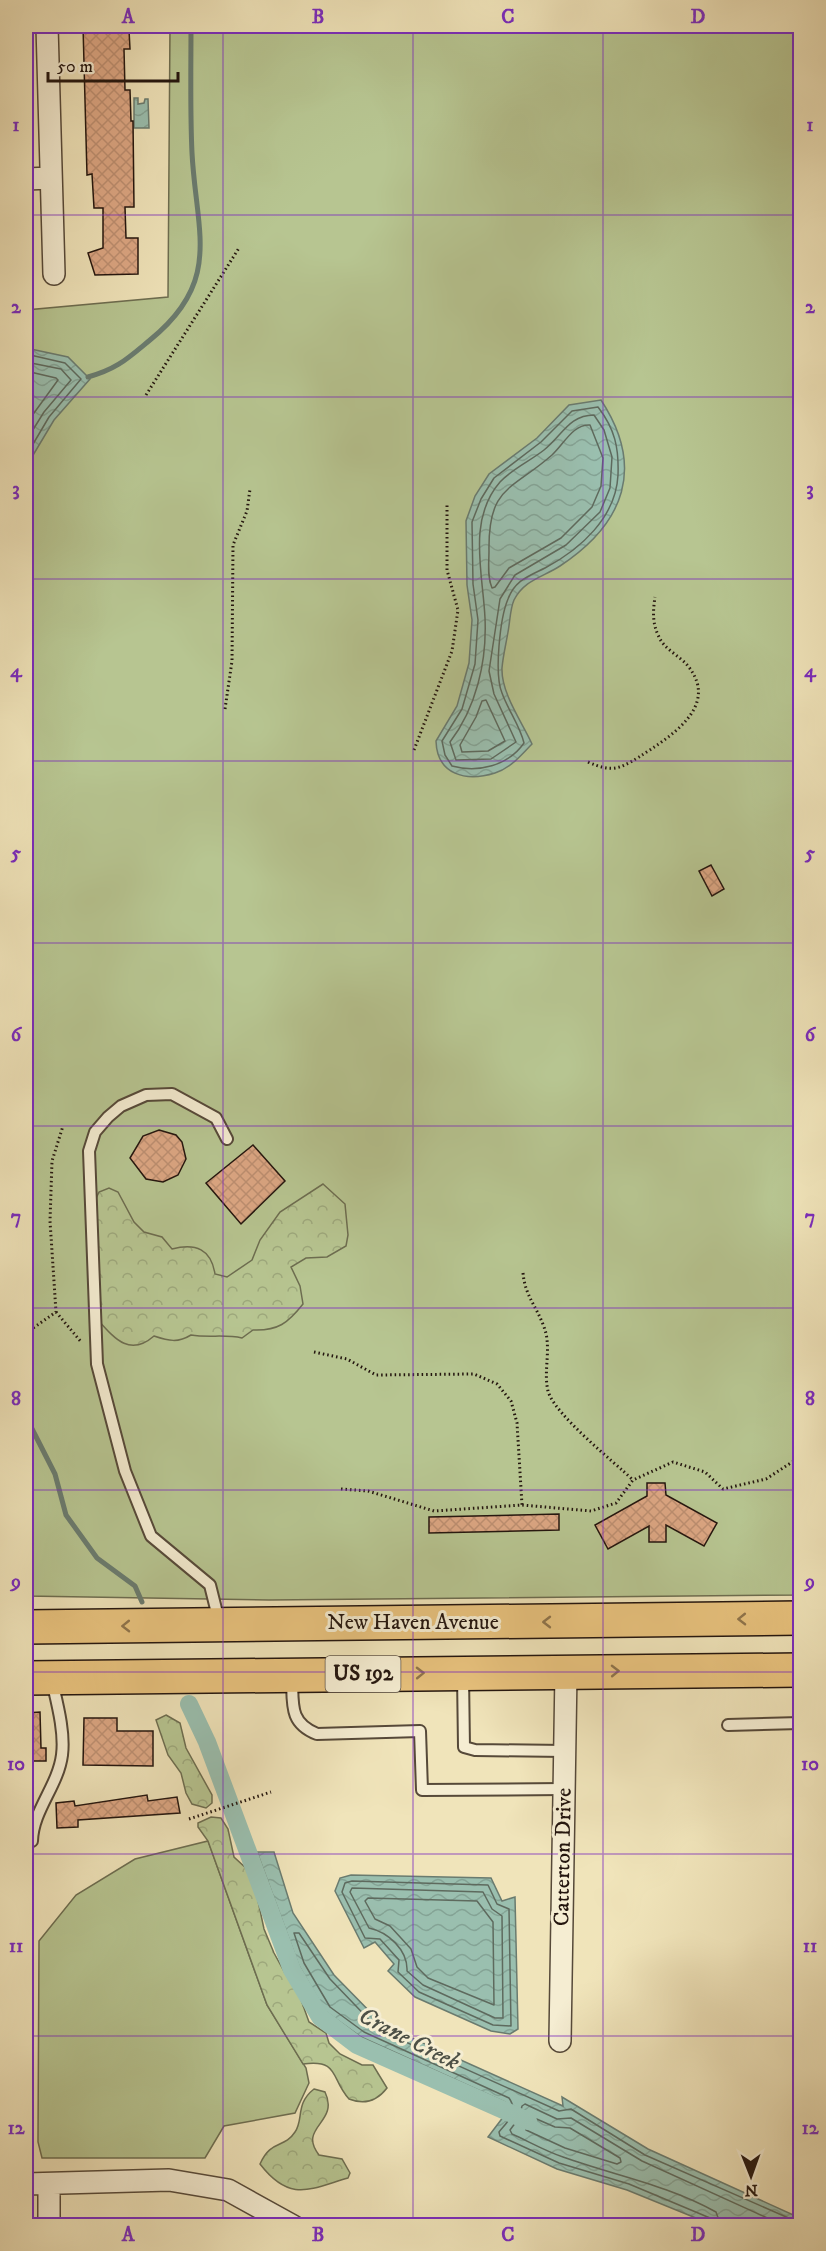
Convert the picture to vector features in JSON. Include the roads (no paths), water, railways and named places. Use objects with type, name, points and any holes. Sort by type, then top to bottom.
[{"type":"main road","name":"New Haven Avenue","points":[[26,1627],[801,1618]]},
{"type":"main road","points":[[566,1672],[578,1652],[595,1639],[660,1621]]},
{"type":"main road","points":[[34,1677],[83,1663],[242,1661],[254,1656],[270,1643],[279,1623]]},
{"type":"main road","name":"US 192","points":[[34,1677],[801,1670]]},
{"type":"street","points":[[47,26],[54,274]]},
{"type":"street","points":[[26,178],[51,178]]},
{"type":"street","name":"Catterton Drive","points":[[561,2041],[566,1672]]},
{"type":"street","points":[[26,2184],[169,2180],[228,2190],[286,2223]]},
{"type":"street","points":[[49,2184],[49,2226]]},
{"type":"lane","points":[[220,1624],[210,1585],[151,1536],[125,1471],[97,1364],[89,1151],[95,1132],[121,1106],[146,1095],[172,1094],[216,1118],[226,1139]]},
{"type":"lane","points":[[463,1673],[464,1747],[475,1750],[565,1751]]},
{"type":"lane","points":[[292,1675],[293,1705],[297,1720],[304,1729],[317,1734],[420,1731],[422,1790],[564,1789]]},
{"type":"lane","points":[[32,1841],[33,1825],[52,1787],[62,1755],[34,1677]]},
{"type":"lane","points":[[728,1725],[801,1723]]},
{"type":"water","points":[[134,98],[138,98],[138,104],[148,99],[149,128],[134,128]]},
{"type":"water","points":[[26,348],[68,357],[90,379],[54,420],[26,467]]},
{"type":"water","points":[[601,400],[615,425],[622,448],[625,471],[621,492],[613,512],[600,531],[582,549],[560,566],[523,588],[518,593],[512,607],[502,663],[503,678],[508,697],[532,744],[511,765],[501,771],[474,777],[455,773],[442,762],[436,741],[457,706],[469,663],[472,620],[467,585],[466,521],[475,496],[489,474],[537,438],[569,405]]},
{"type":"water","points":[[257,1852],[274,1852],[293,1913],[334,1975],[383,2025],[563,2106],[562,2097],[648,2149],[800,2218],[800,2225],[713,2225],[627,2190],[557,2169],[488,2137],[507,2112],[505,2102],[361,2037],[325,2011],[299,1966]]},
{"type":"water","points":[[351,1875],[491,1878],[502,1901],[515,1897],[518,2029],[510,2034],[491,2031],[415,1997],[388,1971],[394,1964],[375,1942],[364,1948],[335,1891],[340,1878]]},
{"type":"waterway","points":[[88,377],[114,367],[150,340],[173,318],[188,297],[196,276],[200,254],[200,231],[192,153],[191,26]]},
{"type":"waterway","name":"Crane Creek","points":[[26,1417],[55,1474],[66,1515],[97,1558],[135,1586],[142,1602]]},
{"type":"waterway","name":"Crane Creek","points":[[189,1704],[207,1742],[292,1970],[320,2017],[357,2045],[528,2121]]}]
